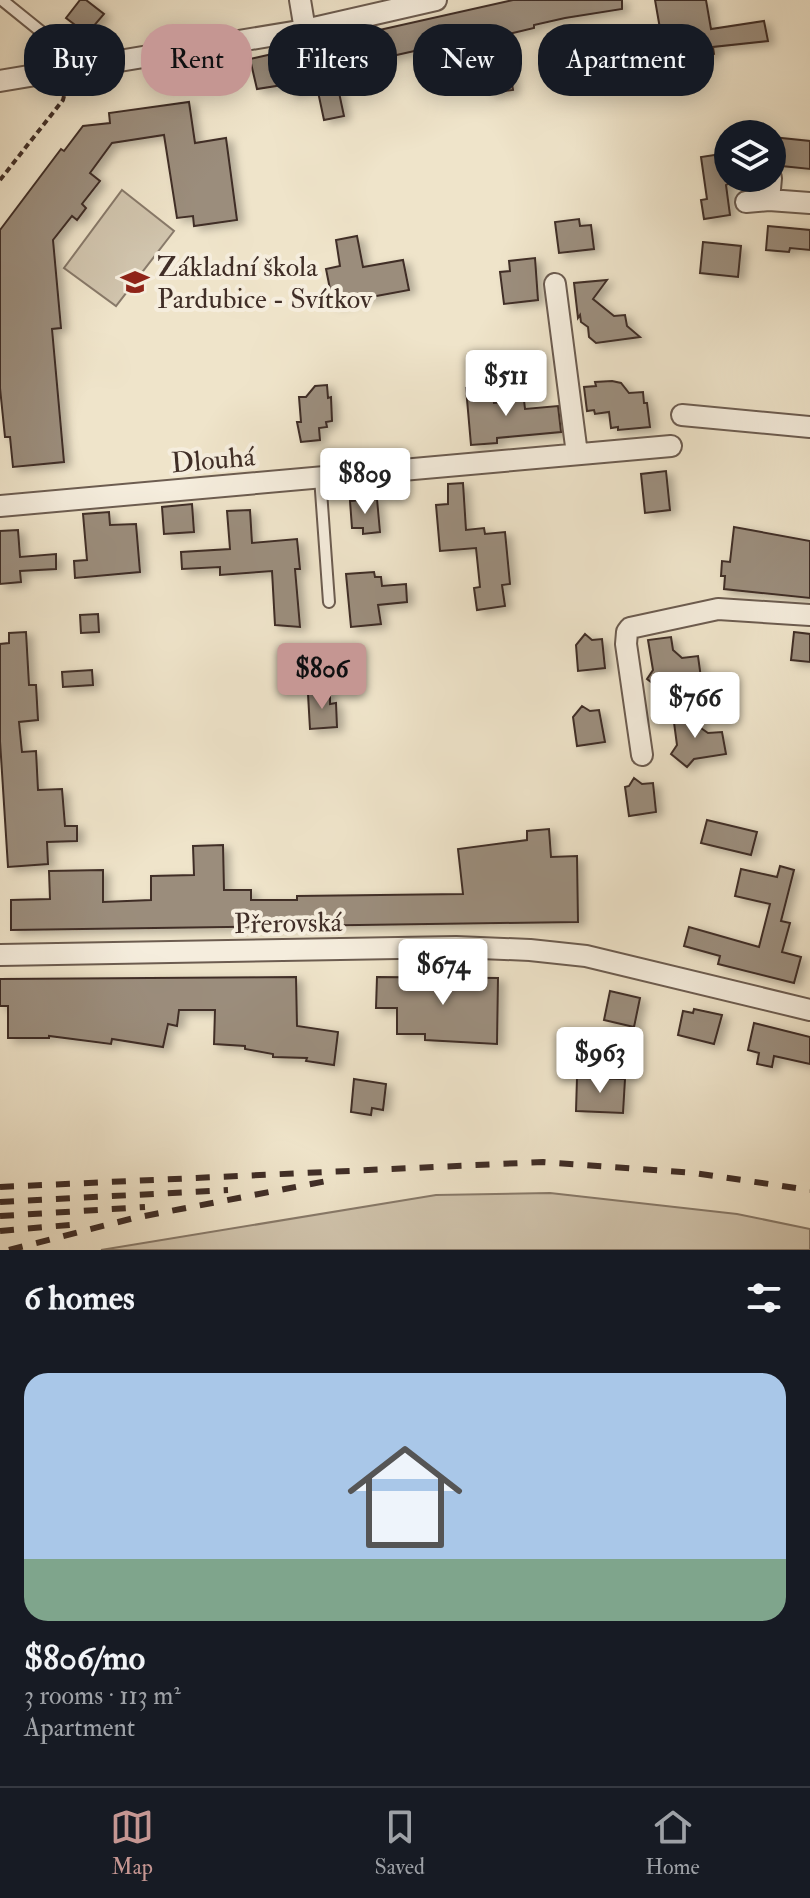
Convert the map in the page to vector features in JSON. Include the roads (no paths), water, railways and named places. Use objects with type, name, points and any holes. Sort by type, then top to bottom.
[{"type":"street","points":[[300,0],[304,24]]},
{"type":"street","points":[[331,24],[436,0]]},
{"type":"street","points":[[125,60],[268,36]]},
{"type":"street","points":[[0,81],[24,77]]},
{"type":"street","points":[[769,200],[770,192]]},
{"type":"street","points":[[746,202],[810,203]]},
{"type":"street","points":[[555,284],[550,318],[577,454]]},
{"type":"street","points":[[682,415],[810,427]]},
{"type":"street","name":"Dlouhá","points":[[0,506],[671,446]]},
{"type":"street","points":[[642,755],[626,644],[630,628],[718,609],[810,615]]},
{"type":"street","name":"Přerovská","points":[[0,955],[440,947],[518,949],[586,956],[810,1010]]},
{"type":"lane","points":[[2,0],[32,24]]},
{"type":"lane","points":[[320,477],[329,602]]},
{"type":"railway","points":[[0,1187],[543,1162],[694,1173],[810,1190]]},
{"type":"railway","points":[[9,1250],[134,1218],[337,1179]]},
{"type":"railway","points":[[0,1202],[228,1190]]},
{"type":"railway","points":[[0,1216],[145,1207]]},
{"type":"railway","points":[[0,1231],[80,1224]]},
{"type":"place","name":"Základní škola Pardubice - Svítkov","points":[[135,282]]}]
